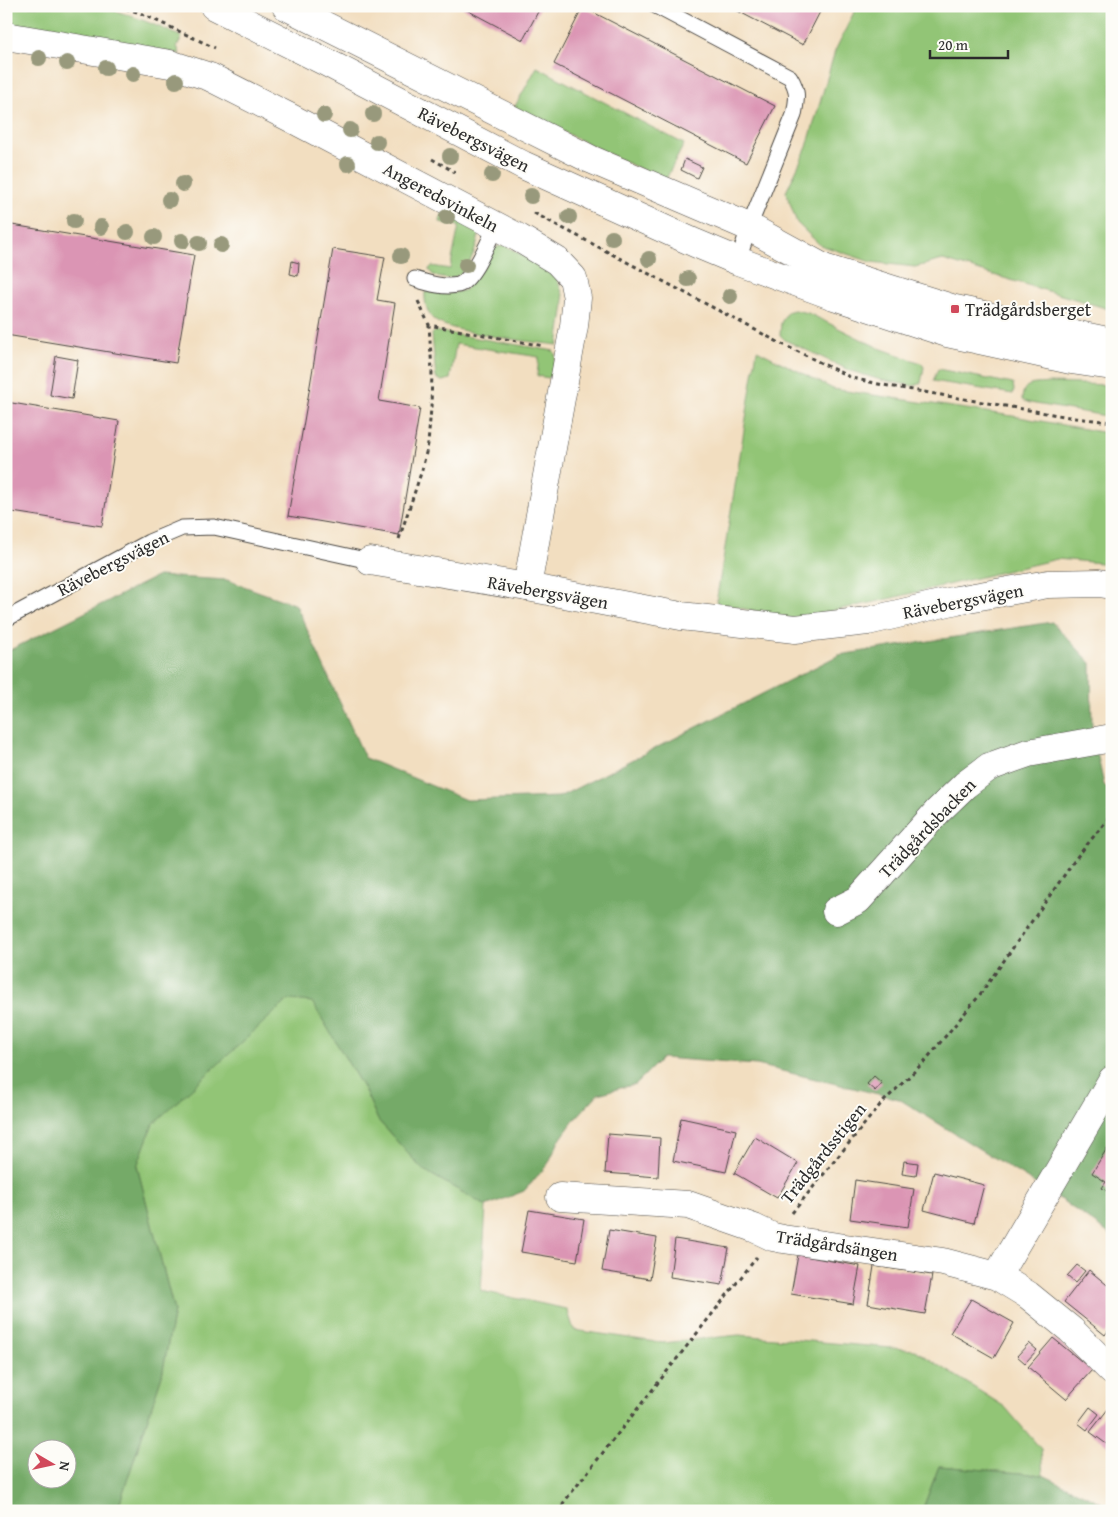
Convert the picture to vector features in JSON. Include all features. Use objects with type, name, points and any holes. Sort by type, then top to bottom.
[{"type":"street","name":"Rävebergsvägen","points":[[214,6],[523,165],[694,243],[738,261],[834,296],[947,333],[1072,360],[1112,366]]},
{"type":"street","name":"Rävebergsvägen","points":[[286,6],[590,159],[750,227],[824,268],[954,309],[1112,342]]},
{"type":"street","name":"Angeredsvinkeln","points":[[6,36],[170,64],[210,77],[496,226],[557,261],[573,278],[577,298],[570,351],[527,587]]},
{"type":"street","name":"Rävebergsvägen","points":[[373,562],[527,587],[681,616],[795,629],[868,621],[958,600],[1048,584],[1099,583],[1112,585]]},
{"type":"street","name":"Trädgårdsbacken","points":[[836,911],[858,900],[938,811],[965,785],[989,767],[1028,753],[1112,738]]},
{"type":"street","points":[[997,1276],[1112,1080]]},
{"type":"street","name":"Trädgårdsängen","points":[[560,1197],[688,1205],[754,1228],[773,1237],[944,1262],[997,1276],[1028,1295],[1071,1330],[1112,1371]]},
{"type":"lane","points":[[656,6],[790,76],[796,88],[798,98],[794,115],[738,261]]},
{"type":"lane","points":[[415,279],[438,285],[459,285],[468,278],[496,226]]},
{"type":"lane","name":"Rävebergsvägen","points":[[6,619],[149,542],[182,528],[214,527],[373,562]]},
{"type":"path","points":[[118,6],[140,13],[220,51]]},
{"type":"path","points":[[430,158],[456,172]]},
{"type":"path","points":[[526,209],[780,343],[852,378],[1075,418],[1112,422]]},
{"type":"path","points":[[373,562],[401,537],[422,470],[428,444],[431,408],[432,371],[429,325],[570,351]]},
{"type":"path","name":"Trädgårdsstigen","points":[[557,1511],[773,1237],[880,1105],[924,1062],[979,996],[1078,857],[1112,814]]},
{"type":"path","points":[[561,1506],[566,1511]]},
{"type":"green space","points":[[6,6],[93,6],[116,11],[182,37],[177,46],[180,54],[6,26]]},
{"type":"green space","points":[[857,6],[1112,6],[1112,310],[943,260],[915,267],[871,262],[820,245],[797,223],[786,192],[807,147],[835,51]]},
{"type":"green space","points":[[537,67],[684,144],[665,181],[514,108]]},
{"type":"green space","points":[[444,212],[480,230],[469,263],[458,276],[450,278],[436,276],[429,269],[432,266],[450,269],[459,226],[440,222]]},
{"type":"green space","points":[[505,245],[556,276],[563,295],[564,304],[558,345],[457,329],[443,325],[434,320],[429,314],[425,292],[453,293],[465,290],[491,250]]},
{"type":"green space","points":[[794,310],[808,313],[879,348],[921,363],[924,367],[921,383],[914,386],[881,380],[851,371],[785,340],[780,335],[781,323],[787,312]]},
{"type":"green space","points":[[435,331],[554,351],[556,357],[551,376],[549,378],[537,376],[539,357],[456,344],[450,379],[442,381],[436,378],[432,334]]},
{"type":"green space","points":[[757,350],[833,389],[1019,417],[1112,434],[1112,564],[1057,559],[794,619],[716,603]]},
{"type":"green space","points":[[938,369],[1013,384],[1013,394],[933,381]]},
{"type":"green space","points":[[1049,383],[1112,385],[1112,414],[1106,416],[1022,400],[1024,390],[1030,385]]},
{"type":"green space","points":[[158,576],[227,580],[296,605],[365,758],[466,800],[559,797],[839,655],[1052,622],[1091,663],[1092,729],[1104,785],[1112,792],[1112,1236],[1060,1199],[899,1099],[757,1065],[662,1058],[636,1084],[598,1094],[575,1119],[559,1141],[548,1164],[524,1191],[486,1206],[422,1169],[378,1120],[365,1091],[312,1002],[288,1000],[153,1124],[137,1166],[174,1311],[162,1375],[117,1511],[6,1511],[6,652]]},
{"type":"green space","points":[[287,1000],[312,1001],[365,1091],[378,1120],[422,1169],[486,1206],[481,1291],[567,1309],[574,1330],[663,1343],[739,1335],[915,1350],[1005,1407],[1041,1449],[1043,1475],[939,1466],[922,1511],[117,1511],[162,1375],[174,1311],[137,1166],[152,1124]]},
{"type":"green space","points":[[939,1466],[1043,1475],[1112,1508],[1112,1511],[922,1511]]},
{"type":"building","points":[[463,6],[541,6],[523,40],[463,8]]},
{"type":"building","points":[[728,6],[823,6],[803,45]]},
{"type":"building","points":[[583,7],[775,106],[746,163],[554,64]]},
{"type":"building","points":[[685,159],[702,167],[697,178],[681,170]]},
{"type":"building","points":[[6,224],[194,255],[176,363],[6,335]]},
{"type":"building","points":[[333,249],[385,257],[377,300],[395,303],[379,401],[420,408],[399,535],[288,516]]},
{"type":"building","points":[[292,261],[299,263],[298,276],[290,274]]},
{"type":"building","points":[[56,356],[78,360],[72,399],[50,395]]},
{"type":"building","points":[[6,402],[119,421],[102,526],[6,511]]},
{"type":"building","points":[[874,1076],[882,1083],[875,1091],[867,1084]]},
{"type":"building","points":[[681,1118],[736,1130],[726,1172],[673,1161]]},
{"type":"building","points":[[608,1134],[660,1138],[658,1177],[605,1173]]},
{"type":"building","points":[[755,1137],[798,1163],[777,1198],[734,1173]]},
{"type":"building","points":[[1109,1145],[1112,1147],[1112,1194],[1102,1188],[1106,1182],[1092,1173]]},
{"type":"building","points":[[904,1161],[918,1163],[916,1176],[902,1174]]},
{"type":"building","points":[[934,1172],[984,1185],[974,1223],[924,1210]]},
{"type":"building","points":[[855,1180],[914,1189],[908,1227],[850,1219]]},
{"type":"building","points":[[529,1210],[584,1219],[577,1261],[521,1252]]},
{"type":"building","points":[[609,1230],[657,1238],[650,1279],[602,1271]]},
{"type":"building","points":[[675,1239],[729,1248],[722,1285],[670,1277]]},
{"type":"building","points":[[798,1255],[860,1266],[853,1304],[791,1294]]},
{"type":"building","points":[[1077,1265],[1085,1271],[1075,1283],[1067,1276]]},
{"type":"building","points":[[874,1266],[932,1275],[925,1314],[868,1304]]},
{"type":"building","points":[[1089,1270],[1112,1289],[1112,1326],[1105,1335],[1064,1302]]},
{"type":"building","points":[[971,1299],[1014,1323],[994,1358],[950,1333]]},
{"type":"building","points":[[1053,1338],[1092,1370],[1066,1399],[1028,1367]]},
{"type":"building","points":[[1029,1343],[1037,1350],[1025,1363],[1017,1356]]},
{"type":"building","points":[[1112,1404],[1112,1448],[1090,1432]]},
{"type":"building","points":[[1090,1407],[1099,1414],[1087,1430],[1078,1423]]},
{"type":"place","name":"Trädgårdsberget","points":[[955,309]]}]
